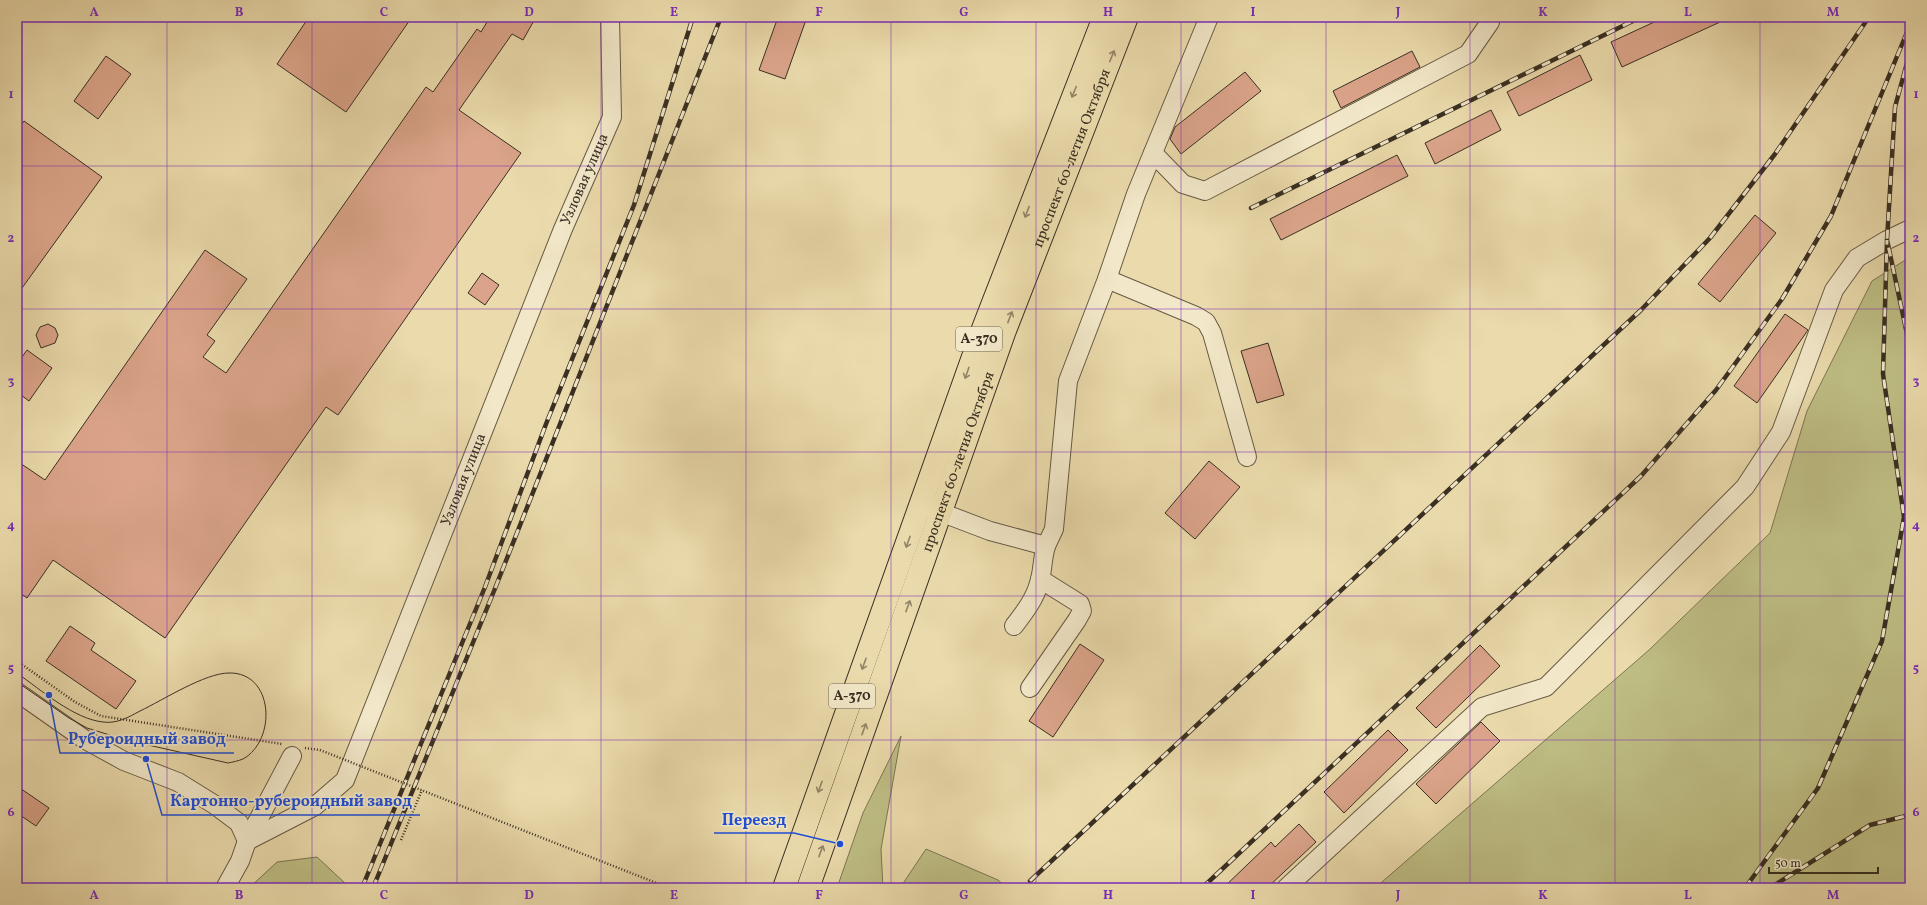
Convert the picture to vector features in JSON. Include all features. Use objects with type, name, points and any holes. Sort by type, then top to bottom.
[{"type":"highway","name":"проспект 60-летия Октября","points":[[784,888],[984,326],[1104,17]]},
{"type":"highway","name":"проспект 60-летия Октября","points":[[808,888],[1004,333],[1127,17]]},
{"type":"street","name":"Узловая улица","points":[[247,840],[315,806],[346,780],[563,229],[612,117],[610,17]]},
{"type":"street","points":[[1014,626],[1033,600],[1040,579],[1042,558],[1054,529],[1068,381],[1107,279],[1136,194],[1209,17]]},
{"type":"street","points":[[1153,153],[1183,184],[1205,190],[1468,54],[1490,22],[1491,17]]},
{"type":"street","points":[[1286,888],[1482,707],[1546,687],[1745,487],[1781,432],[1834,290],[1857,258],[1886,240],[1910,229]]},
{"type":"street","points":[[1107,279],[1196,316],[1206,322],[1212,333],[1247,457]]},
{"type":"street","points":[[921,505],[990,531],[1046,546]]},
{"type":"street","points":[[1030,688],[1082,612],[1080,604],[1040,579]]},
{"type":"street","points":[[17,692],[84,739],[124,761],[178,782],[215,805],[239,824],[247,840]]},
{"type":"street","points":[[225,888],[240,861],[247,840],[287,750]]},
{"type":"path","points":[[17,661],[75,702],[101,716],[287,750]]},
{"type":"path","points":[[320,750],[669,888]]},
{"type":"path","points":[[401,840],[422,790]]},
{"type":"path","points":[[755,884],[765,888]]},
{"type":"green space","points":[[1910,257],[1910,888],[1375,888],[1649,650],[1770,533],[1807,411],[1872,281]]},
{"type":"green space","points":[[901,736],[881,849],[883,888],[837,888],[863,813]]},
{"type":"green space","points":[[926,849],[998,880],[1007,888],[900,888]]},
{"type":"green space","points":[[317,857],[347,885],[346,888],[249,888],[277,862]]},
{"type":"building","points":[[309,17],[412,17],[346,112],[277,64]]},
{"type":"building","points":[[490,17],[536,17],[523,40],[512,34],[459,110],[521,153],[338,415],[326,407],[165,638],[53,560],[27,598],[17,591],[17,461],[45,480],[205,250],[247,279],[207,335],[215,341],[203,357],[226,373],[426,87],[433,92],[477,29],[481,32]]},
{"type":"building","points":[[778,17],[807,17],[785,79],[759,70]]},
{"type":"building","points":[[1665,17],[1731,17],[1622,67],[1611,42]]},
{"type":"building","points":[[1412,51],[1420,67],[1341,108],[1333,91]]},
{"type":"building","points":[[1580,55],[1592,80],[1519,116],[1507,92]]},
{"type":"building","points":[[106,56],[131,74],[98,119],[74,101]]},
{"type":"building","points":[[1245,72],[1261,91],[1181,154],[1170,139],[1175,127]]},
{"type":"building","points":[[1491,110],[1501,130],[1435,164],[1425,143]]},
{"type":"building","points":[[24,121],[102,177],[17,295],[17,131]]},
{"type":"building","points":[[1397,155],[1408,176],[1281,240],[1270,219]]},
{"type":"building","points":[[1755,215],[1776,233],[1720,302],[1698,284]]},
{"type":"building","points":[[482,273],[499,285],[485,305],[468,293]]},
{"type":"building","points":[[1785,314],[1808,330],[1757,403],[1734,386]]},
{"type":"building","points":[[48,324],[55,328],[58,335],[55,343],[41,348],[36,335],[40,327]]},
{"type":"building","points":[[1268,343],[1284,395],[1257,403],[1241,351]]},
{"type":"building","points":[[27,350],[52,368],[29,401],[17,392],[17,364]]},
{"type":"building","points":[[1209,461],[1240,487],[1195,539],[1165,513]]},
{"type":"building","points":[[70,626],[95,643],[91,650],[136,681],[116,709],[46,661]]},
{"type":"building","points":[[1080,644],[1104,660],[1053,737],[1029,721]]},
{"type":"building","points":[[1480,645],[1500,666],[1436,728],[1416,708]]},
{"type":"building","points":[[1481,722],[1500,741],[1436,804],[1416,784]]},
{"type":"building","points":[[1388,730],[1408,750],[1344,813],[1324,792]]},
{"type":"building","points":[[17,786],[49,808],[36,826],[17,813]]},
{"type":"building","points":[[1299,824],[1316,842],[1267,888],[1223,888],[1271,842],[1275,847]]},
{"type":"tram line","points":[[17,673],[69,710],[92,720],[103,722],[113,722],[127,718],[208,677],[229,673],[244,676],[255,683],[262,695],[266,708],[265,723],[261,737],[254,750],[243,759],[228,763],[126,740],[87,728],[69,718],[17,682]]},
{"type":"railway","points":[[362,888],[485,587],[546,424],[634,205],[693,17]]},
{"type":"railway","points":[[373,888],[494,591],[721,17]]},
{"type":"railway","points":[[1251,208],[1641,17]]},
{"type":"railway","points":[[1030,881],[1641,310],[1710,238],[1775,154],[1869,17]]},
{"type":"railway","points":[[1202,888],[1641,476],[1716,390],[1782,299],[1831,216],[1910,25]]},
{"type":"railway","points":[[1910,52],[1895,107],[1887,240],[1910,348]]},
{"type":"railway","points":[[1745,888],[1818,788],[1882,641],[1904,517],[1883,374],[1887,240]]},
{"type":"railway","points":[[1770,888],[1870,825],[1910,815]]},
{"type":"place","name":"Рубероидный завод","points":[[49,695]]},
{"type":"place","name":"Картонно-рубероидный завод","points":[[146,759]]},
{"type":"place","name":"Переезд","points":[[840,844]]}]
